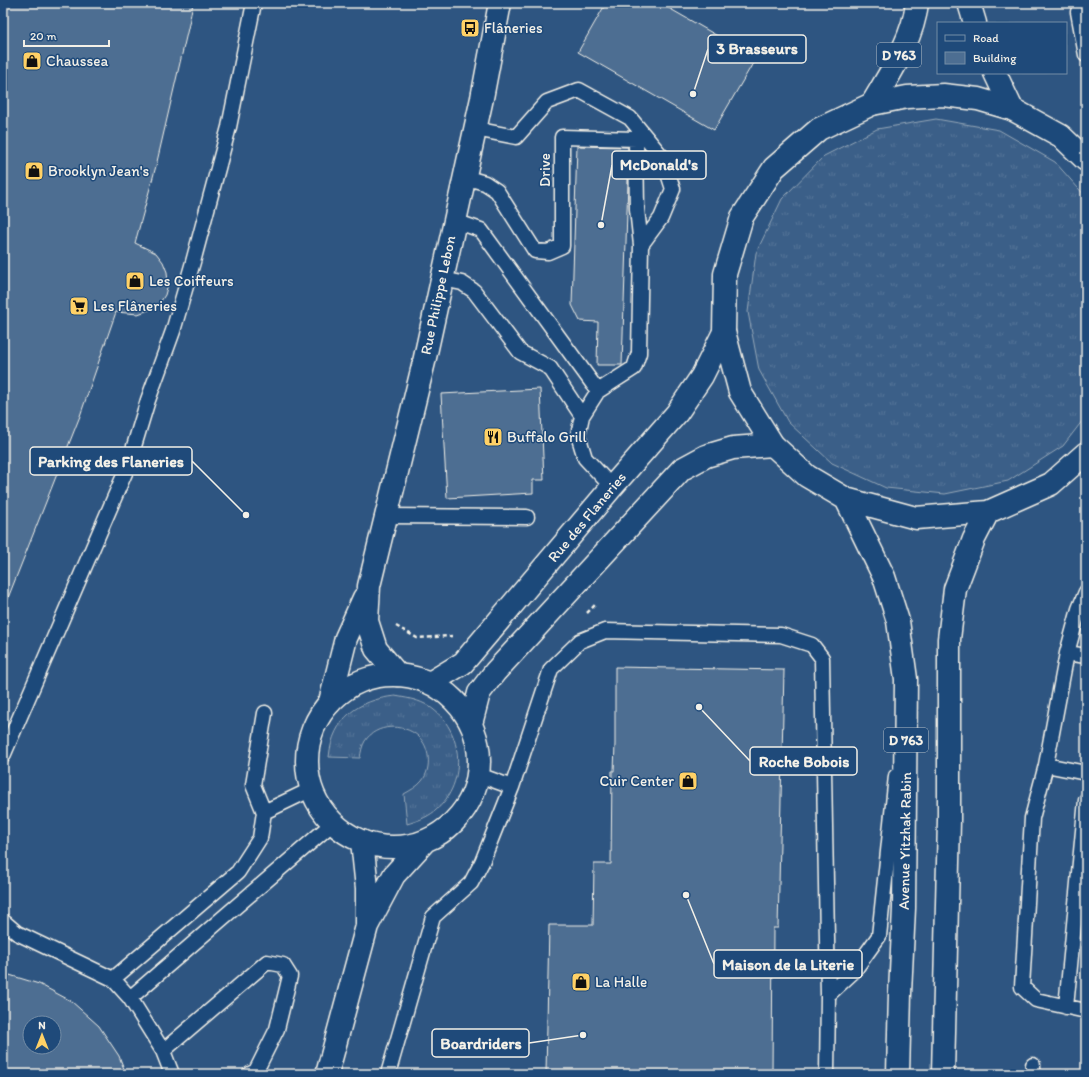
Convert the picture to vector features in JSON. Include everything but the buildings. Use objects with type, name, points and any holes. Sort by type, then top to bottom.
[{"type":"main road","name":"Rue Philippe Lebon","points":[[330,702],[346,638],[369,586],[424,362],[482,98],[500,3]]},
{"type":"main road","name":"D 763","points":[[872,104],[906,43],[916,13],[917,3]]},
{"type":"main road","points":[[969,3],[974,22]]},
{"type":"main road","points":[[995,74],[1012,109]]},
{"type":"main road","points":[[1086,160],[1061,136],[1012,109],[978,99],[943,95],[907,97],[872,104],[819,129],[774,168],[742,217],[725,274],[724,332],[740,392],[773,445],[807,476],[846,499],[916,518],[988,512],[1051,484],[1086,453]]},
{"type":"main road","name":"Rue des Flaneries","points":[[430,683],[463,663],[612,487],[678,413],[699,382],[724,332]]},
{"type":"main road","points":[[471,724],[479,693],[495,672],[682,469],[706,456],[733,448],[773,445]]},
{"type":"main road","name":"Avenue Yitzhak Rabin","points":[[846,499],[884,577],[898,621],[906,679],[904,908],[898,1074]]},
{"type":"main road","name":"D 763","points":[[943,1074],[949,820],[949,639],[955,589],[974,539],[988,512]]},
{"type":"main road","name":"Rue Philippe Lebon","points":[[369,586],[367,621],[376,649],[398,675]]},
{"type":"main road","points":[[398,675],[415,678],[430,683],[447,693],[461,707],[471,724],[479,749],[479,775],[473,796],[461,815],[445,830],[425,841],[404,846],[383,846],[362,841],[346,833],[333,822],[321,807],[312,789],[308,771],[308,752],[311,734],[319,717],[330,702],[350,687],[373,677],[398,675]]},
{"type":"main road","points":[[362,841],[367,888],[367,926]]},
{"type":"main road","points":[[327,1074],[367,926],[394,875],[425,841]]},
{"type":"main road","points":[[944,1005],[954,1074]]},
{"type":"lane","points":[[3,756],[128,466],[148,400],[174,331],[229,127],[254,3]]},
{"type":"lane","points":[[1081,3],[1078,12],[1086,55]]},
{"type":"lane","points":[[474,129],[516,137],[547,102],[579,90],[630,118],[662,158],[673,189],[661,218],[641,245],[639,353],[634,368],[598,391],[582,416],[578,435],[585,458],[612,487]]},
{"type":"lane","name":"Drive","points":[[464,177],[485,183],[497,191],[535,252],[548,252],[562,246],[562,137],[636,139],[637,209],[641,245]]},
{"type":"lane","points":[[455,221],[481,230],[598,391]]},
{"type":"lane","points":[[442,279],[462,283],[474,291],[520,352],[550,368],[582,416]]},
{"type":"lane","points":[[386,516],[527,517]]},
{"type":"lane","points":[[1086,592],[1079,608],[1067,652],[1046,765],[1032,818],[1022,987],[1036,1000],[1086,1011]]},
{"type":"lane","points":[[388,1074],[434,917],[471,883],[482,862],[512,787],[551,669],[580,641],[606,631],[781,635],[812,645],[822,658],[828,995],[827,1074]]},
{"type":"lane","points":[[1067,652],[1086,656]]},
{"type":"lane","points":[[828,995],[854,971],[879,936],[906,679]]},
{"type":"lane","points":[[113,979],[238,872],[260,838],[264,812],[253,785],[265,713]]},
{"type":"lane","points":[[1046,765],[1086,773]]},
{"type":"lane","points":[[479,775],[512,787]]},
{"type":"lane","points":[[264,812],[312,789]]},
{"type":"lane","points":[[1066,1007],[1086,800]]},
{"type":"lane","points":[[130,998],[333,822]]},
{"type":"lane","points":[[3,922],[17,933],[113,979],[130,998],[163,1051],[172,1074]]},
{"type":"lane","points":[[163,1051],[267,962],[283,965],[290,976],[277,1029],[254,1073]]},
{"type":"path","points":[[586,615],[596,603]]},
{"type":"path","points":[[391,624],[416,638],[452,636],[473,652]]},
{"type":"shaded area","points":[[3,3],[1086,3],[1086,1074],[3,1074]]},
{"type":"green space","points":[[936,119],[999,130],[1055,162],[1086,197],[1086,416],[1063,446],[1008,481],[945,494],[886,488],[832,463],[788,422],[759,370],[748,312],[756,253],[782,199],[824,156],[877,129]]},
{"type":"green space","points":[[395,696],[421,702],[438,713],[448,726],[454,740],[457,755],[457,770],[453,785],[446,799],[432,813],[407,824],[404,794],[416,787],[422,781],[428,764],[425,746],[418,736],[405,729],[390,727],[376,731],[370,735],[362,747],[360,758],[329,757],[331,743],[336,732],[350,713],[370,702]]},
{"type":"place","name":"Flâneries","points":[[470,28]]},
{"type":"place","name":"Chaussea","points":[[32,61]]},
{"type":"place","name":"3 Brasseurs","points":[[693,94]]},
{"type":"place","name":"Brooklyn Jean's","points":[[34,171]]},
{"type":"place","name":"McDonald's","points":[[601,225]]},
{"type":"place","name":"Les Coiffeurs","points":[[135,281]]},
{"type":"place","name":"Les Flâneries","points":[[79,306]]},
{"type":"place","name":"Buffalo Grill","points":[[493,437]]},
{"type":"place","name":"Parking des Flaneries","points":[[246,515]]},
{"type":"place","name":"Roche Bobois","points":[[699,707]]},
{"type":"place","name":"Cuir Center","points":[[688,781]]},
{"type":"place","name":"Maison de la Literie","points":[[686,895]]},
{"type":"place","name":"La Halle","points":[[581,982]]},
{"type":"place","name":"Boardriders","points":[[583,1035]]}]
